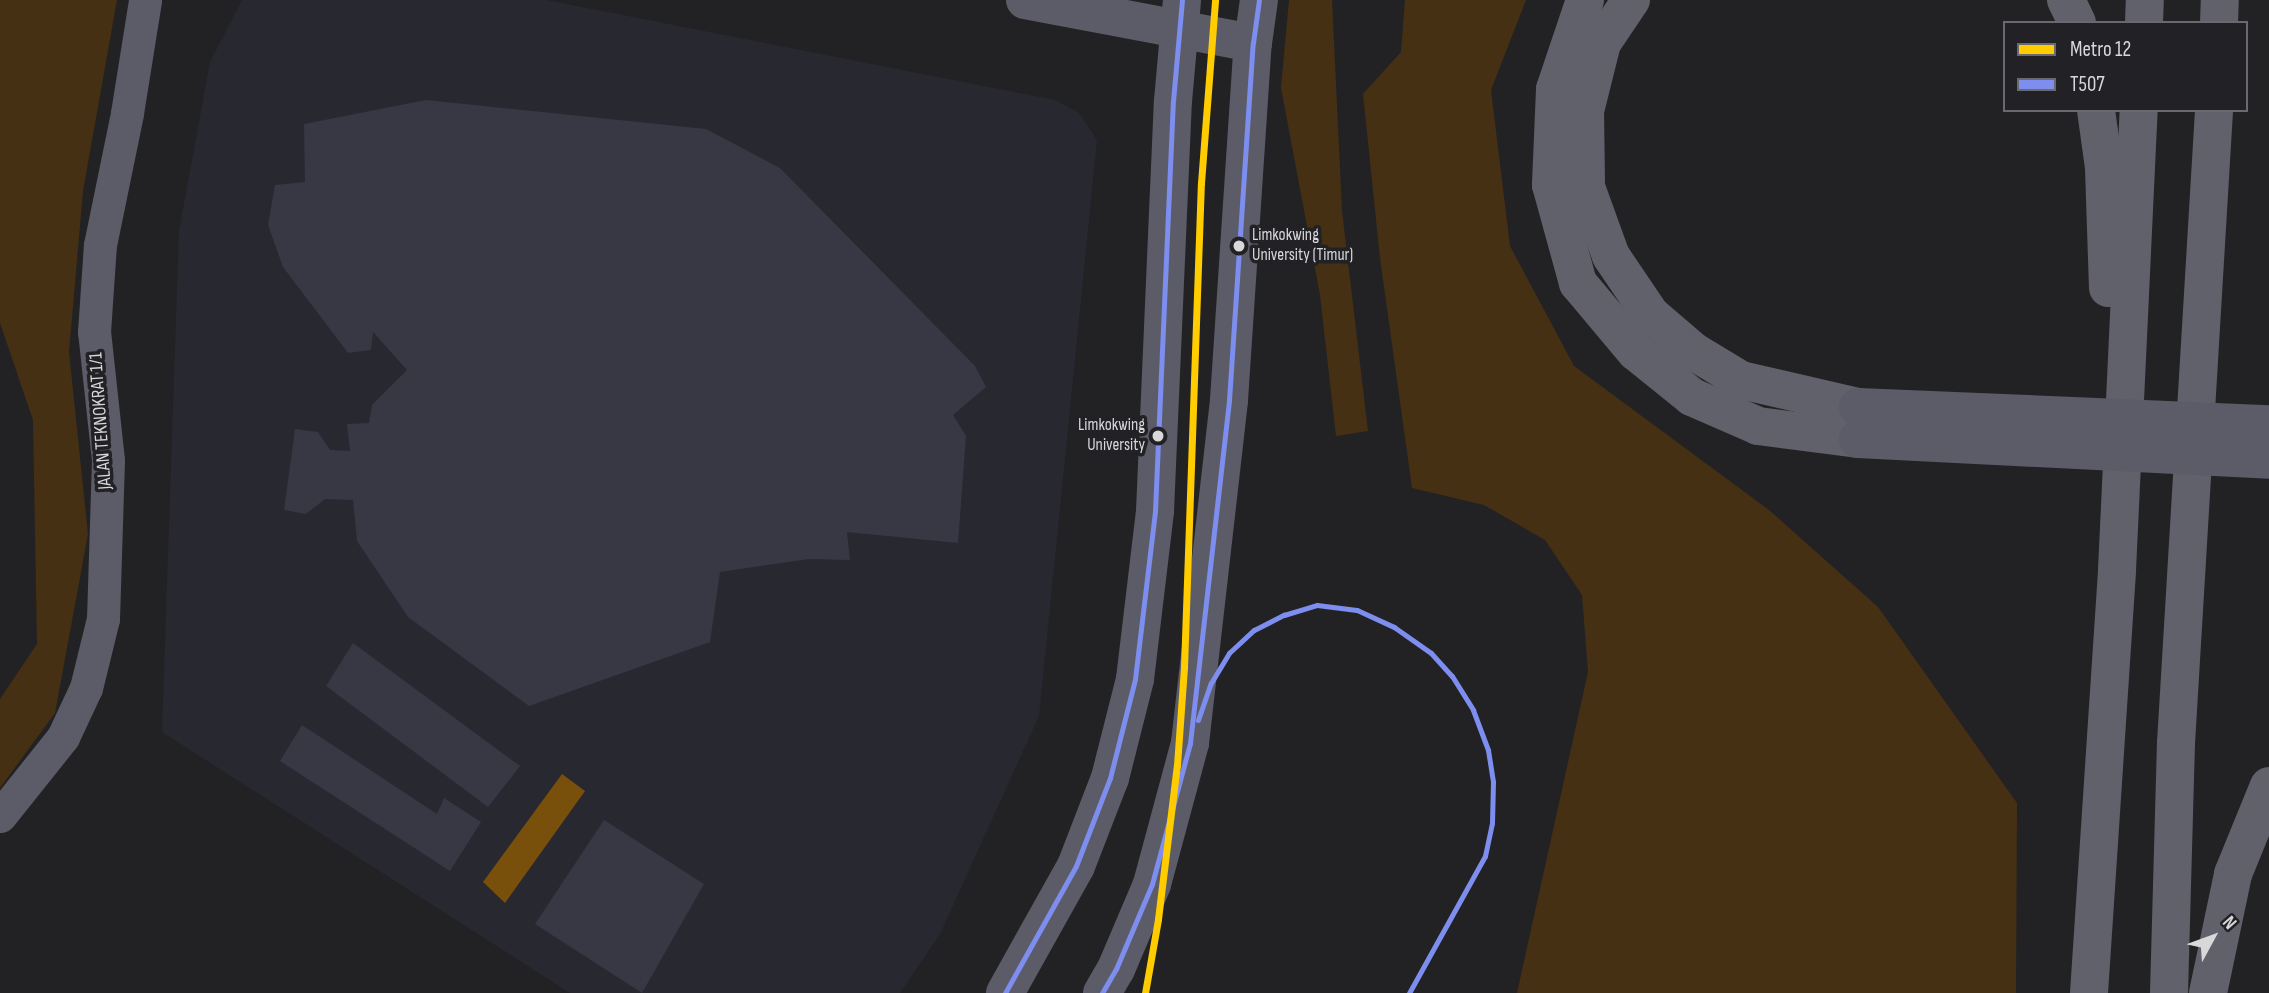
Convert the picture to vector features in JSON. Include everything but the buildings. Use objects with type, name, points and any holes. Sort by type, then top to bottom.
[{"type":"highway","points":[[1585,0],[1555,89],[1551,185],[1578,283],[1636,352],[1692,397],[1758,426],[1858,423]]},
{"type":"highway","points":[[1631,0],[1602,43],[1585,111],[1586,187],[1611,256],[1651,316],[1693,351],[1741,380],[1858,423]]},
{"type":"highway","points":[[2066,0],[2076,21]]},
{"type":"highway","points":[[2144,21],[2145,0]]},
{"type":"highway","points":[[2219,21],[2220,0]]},
{"type":"highway","points":[[2096,112],[2104,168],[2117,570]]},
{"type":"highway","points":[[2089,993],[2117,570],[2139,112]]},
{"type":"highway","points":[[2169,993],[2176,743],[2214,112]]},
{"type":"highway","points":[[2208,993],[2233,874],[2269,786]]},
{"type":"main road","points":[[1025,0],[1180,14],[1253,44]]},
{"type":"main road","points":[[1102,993],[1116,969],[1152,884],[1190,743],[1228,401],[1253,44],[1259,0]]},
{"type":"main road","points":[[1117,7],[1135,38],[1154,59],[1173,101]]},
{"type":"main road","points":[[1005,993],[1076,866],[1110,778],[1135,679],[1155,511],[1173,101],[1180,14]]},
{"type":"main road","points":[[1858,423],[2269,424]]},
{"type":"main road","points":[[1858,423],[2269,460]]},
{"type":"street","name":"JALAN TEKNOKRAT 1/1","points":[[0,816],[63,737],[86,688],[103,619],[108,460],[94,332],[98,270],[100,245],[127,113],[145,0]]},
{"type":"shaded area","points":[[0,0],[117,0],[83,191],[69,352],[88,534],[55,713],[0,788],[0,699],[37,644],[33,420],[0,323]]},
{"type":"shaded area","points":[[242,0],[546,0],[1055,100],[1079,113],[1097,140],[1039,716],[940,934],[900,993],[570,993],[162,732],[179,231],[210,62]]},
{"type":"shaded area","points":[[1289,0],[1332,0],[1342,211],[1368,431],[1336,436],[1320,295],[1281,88]]},
{"type":"shaded area","points":[[1405,0],[1526,0],[1491,90],[1510,246],[1574,366],[1769,510],[1878,607],[2017,803],[2016,993],[1517,993],[1588,672],[1582,595],[1545,540],[1484,505],[1412,488],[1380,258],[1363,94],[1401,52]]},
{"type":"shaded area","points":[[562,774],[585,791],[505,903],[483,882]]},
{"type":"metro line","name":"12","points":[[1145,993],[1158,919],[1177,765],[1184,667],[1201,183],[1215,0]]},
{"type":"transit line","name":"T507","points":[[1005,993],[1076,866],[1110,778],[1135,679],[1155,511],[1173,101],[1182,0]]},
{"type":"transit line","name":"T507","points":[[1102,993],[1116,969],[1152,884],[1190,743],[1229,400],[1253,43],[1259,0]]},
{"type":"transit line","name":"T507","points":[[1198,720],[1211,683],[1229,653],[1254,630],[1284,615],[1317,605],[1357,610],[1394,627],[1431,653],[1452,676],[1473,710],[1488,750],[1493,782],[1492,823],[1485,856],[1409,993]]},
{"type":"place","name":"Limkokwing University (Timur)","points":[[1239,246]]},
{"type":"place","name":"Limkokwing University","points":[[1158,436]]}]
